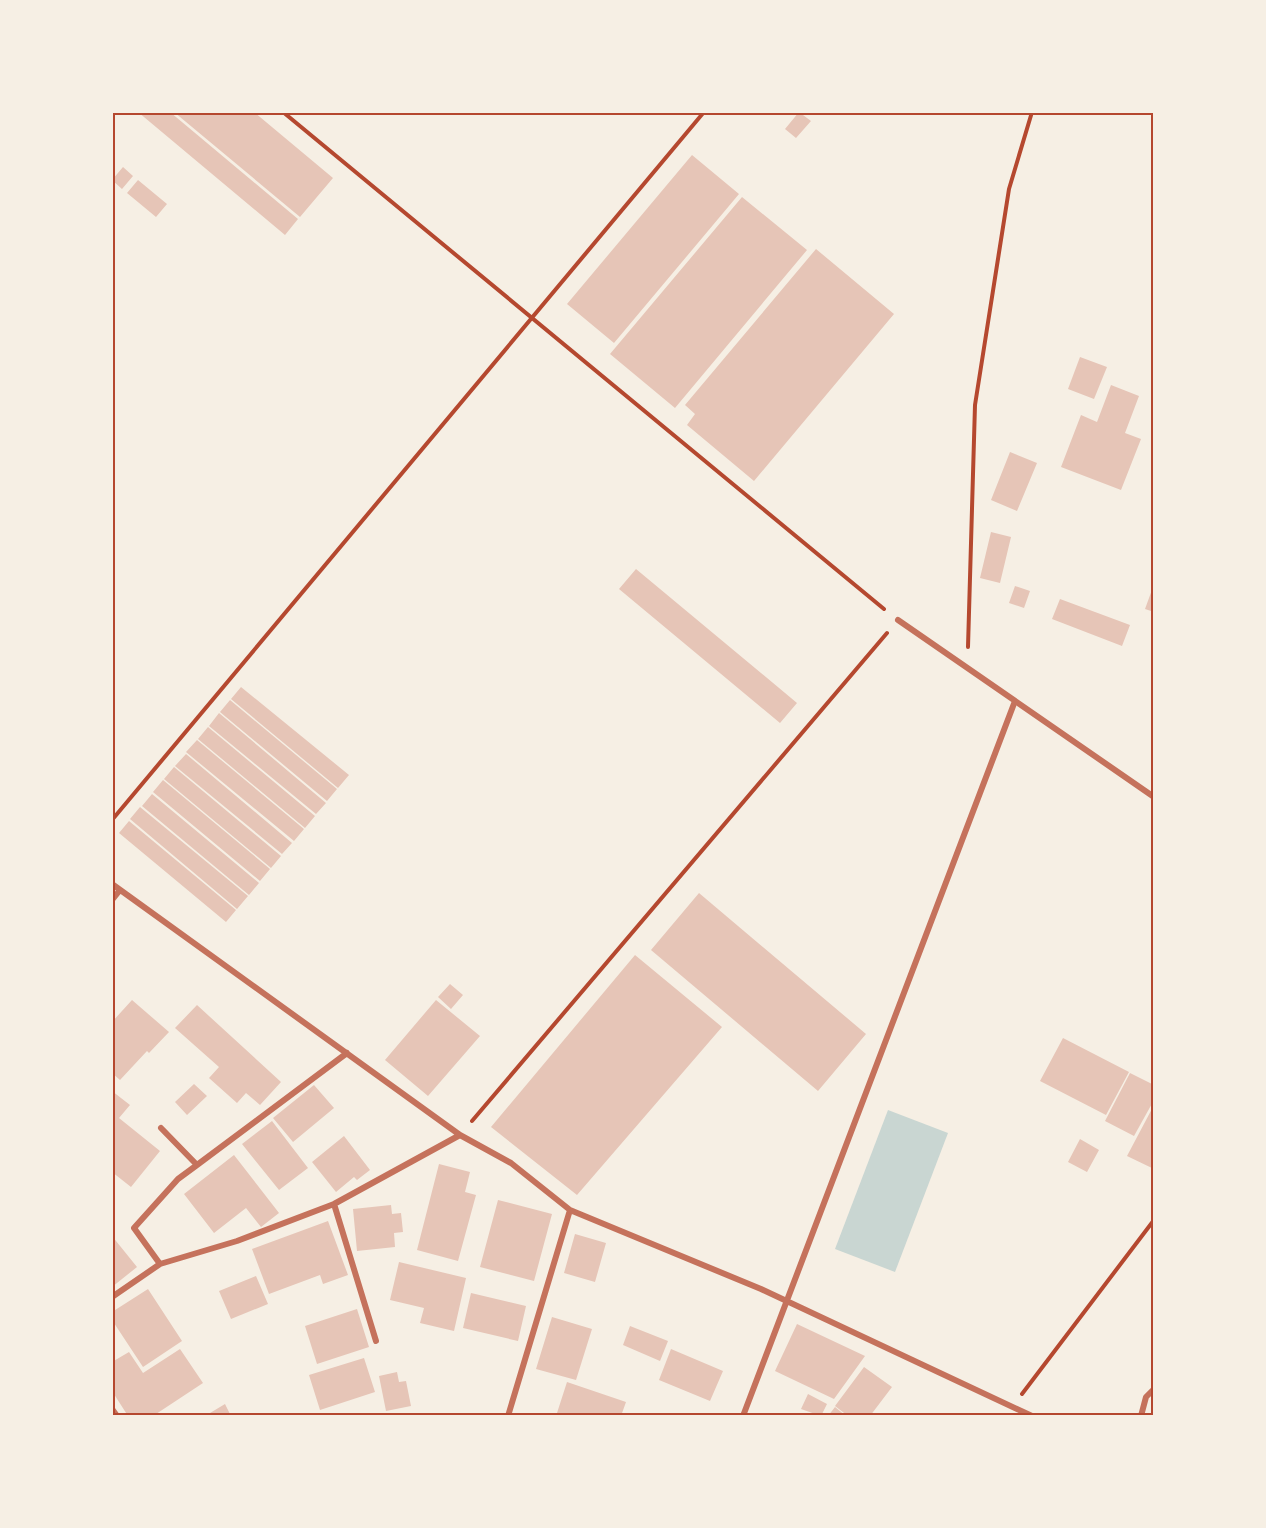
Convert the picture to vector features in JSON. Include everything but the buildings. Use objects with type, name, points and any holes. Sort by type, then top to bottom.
[{"type":"street","points":[[898,620],[1154,796]]},
{"type":"street","points":[[743,1416],[1015,701]]},
{"type":"street","points":[[112,884],[460,1135],[511,1163],[570,1210],[788,1302],[1032,1416]]},
{"type":"street","points":[[112,900],[120,890]]},
{"type":"street","points":[[160,1264],[134,1228],[178,1179],[347,1053]]},
{"type":"street","points":[[161,1128],[197,1165]]},
{"type":"street","points":[[112,1297],[160,1264],[237,1241],[334,1204],[460,1135]]},
{"type":"street","points":[[334,1204],[376,1341]]},
{"type":"street","points":[[508,1416],[570,1210]]},
{"type":"street","points":[[1141,1416],[1146,1397],[1154,1389]]},
{"type":"street","points":[[112,1408],[117,1416]]},
{"type":"path","points":[[283,112],[898,620],[460,1135]]},
{"type":"path","points":[[112,820],[704,112]]},
{"type":"path","points":[[967,669],[975,405],[1009,189],[1032,112]]},
{"type":"path","points":[[1013,1406],[1154,1220]]},
{"type":"shaded area","points":[[888,1110],[948,1133],[895,1272],[835,1249]]}]
